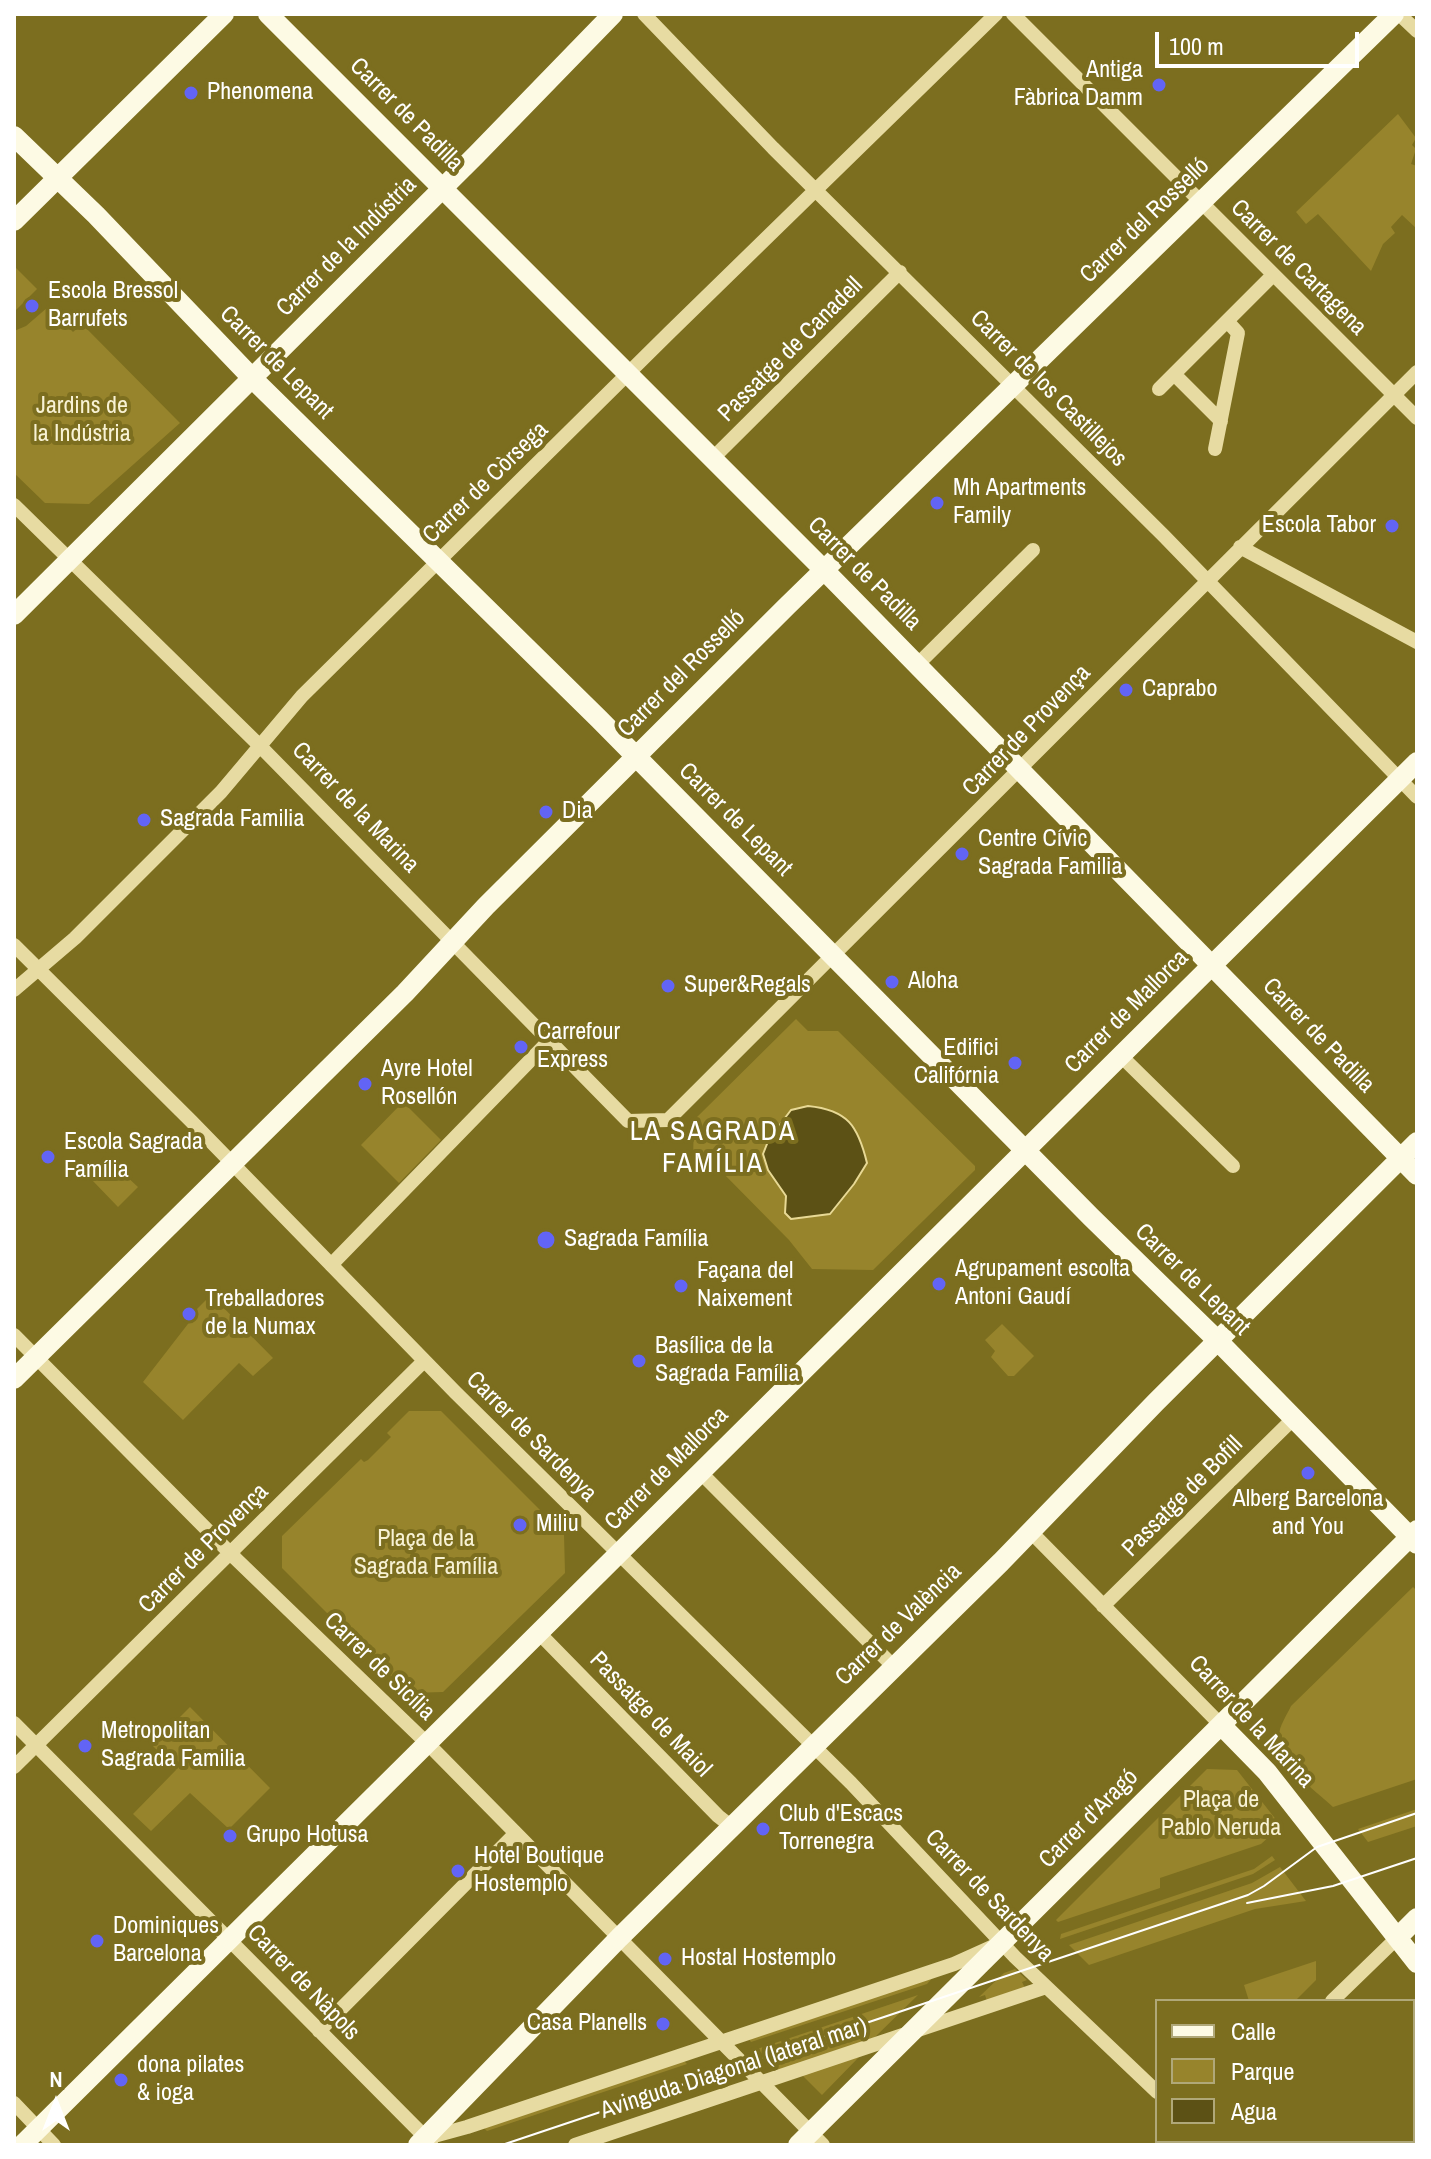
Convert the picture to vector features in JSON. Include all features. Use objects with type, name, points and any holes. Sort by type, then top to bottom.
[{"type":"main road","points":[[14,221],[224,14]]},
{"type":"main road","name":"Carrer de Padilla","points":[[268,14],[824,570],[1417,1175]]},
{"type":"main road","name":"Carrer de la Indústria","points":[[14,615],[253,379],[613,14]]},
{"type":"main road","name":"Carrer del Rosselló","points":[[14,1379],[233,1164],[824,570],[1397,14]]},
{"type":"main road","name":"Carrer de Lepant","points":[[14,136],[96,215],[253,379],[439,560],[1415,1537]]},
{"type":"main road","name":"Carrer de Mallorca","points":[[22,2145],[1417,762]]},
{"type":"main road","name":"Carrer de València","points":[[422,2143],[619,1938],[1031,1532],[1417,1142]]},
{"type":"main road","name":"Carrer d'Aragó","points":[[811,2141],[906,2035],[1415,1537]]},
{"type":"main road","name":"Carrer de la Marina","points":[[1221,1725],[1267,1772],[1417,1963]]},
{"type":"main road","points":[[1397,1938],[1417,1918]]},
{"type":"street","name":"Carrer de los Castillejos","points":[[644,14],[1417,797]]},
{"type":"street","name":"Carrer de Còrsega","points":[[14,990],[75,938],[221,792],[302,696],[996,14]]},
{"type":"street","name":"Carrer de Cartagena","points":[[1013,14],[1417,418]]},
{"type":"street","points":[[1397,14],[1417,31]]},
{"type":"street","name":"Passatge de Canadell","points":[[712,459],[900,272]]},
{"type":"street","points":[[1159,389],[1273,275]]},
{"type":"street","points":[[1215,449],[1238,333],[1227,321]]},
{"type":"street","name":"Carrer de Provença","points":[[668,1120],[1417,372]]},
{"type":"street","points":[[1174,374],[1221,421]]},
{"type":"street","name":"Carrer de la Marina","points":[[14,505],[259,745],[628,1121],[668,1120]]},
{"type":"street","points":[[1240,547],[1417,642]]},
{"type":"street","points":[[917,665],[1033,550]]},
{"type":"street","name":"Carrer de Sardenya","points":[[14,945],[617,1555],[814,1746],[1002,1943],[1155,2090]]},
{"type":"street","points":[[331,1265],[549,1041]]},
{"type":"street","points":[[1121,1056],[1233,1166]]},
{"type":"street","name":"Carrer de Sicília","points":[[14,1335],[426,1743],[762,2082]]},
{"type":"street","name":"Carrer de Provença","points":[[14,1767],[424,1361]]},
{"type":"street","name":"Passatge de Bofill","points":[[1103,1606],[1294,1418]]},
{"type":"street","points":[[700,1472],[894,1667]]},
{"type":"street","name":"Carrer de la Marina","points":[[1031,1532],[1221,1725]]},
{"type":"street","name":"Passatge de Maiol","points":[[538,1632],[732,1827]]},
{"type":"street","name":"Carrer de Nàpols","points":[[14,1723],[230,1939],[422,2143]]},
{"type":"street","points":[[319,2031],[515,1834]]},
{"type":"street","points":[[1334,1999],[1397,1938]]},
{"type":"street","points":[[422,2143],[716,2037],[954,1964],[1002,1943]]},
{"type":"street","name":"Avinguda Diagonal (lateral mar)","points":[[575,2145],[1046,1987]]},
{"type":"street","points":[[762,2082],[811,2141]]},
{"type":"street","points":[[14,2103],[54,2145]]},
{"type":"green space","points":[[1398,114],[1416,138],[1412,145],[1416,149],[1411,164],[1417,166],[1417,229],[1402,215],[1391,227],[1395,233],[1383,244],[1371,271],[1318,214],[1306,224],[1296,212]]},
{"type":"green space","points":[[14,266],[37,289],[14,312]]},
{"type":"green space","name":"Jardins de la Indústria","points":[[48,307],[73,332],[82,324],[180,423],[89,504],[45,503],[14,473],[14,331],[26,326]]},
{"type":"green space","points":[[796,1019],[808,1031],[838,1031],[975,1166],[975,1170],[873,1270],[812,1269],[789,1240],[718,1168],[693,1159],[694,1120]]},
{"type":"green space","points":[[403,1102],[441,1140],[399,1183],[361,1145]]},
{"type":"green space","points":[[111,1162],[138,1187],[118,1207],[92,1180]]},
{"type":"green space","points":[[211,1295],[273,1358],[253,1376],[239,1363],[183,1420],[143,1382],[191,1320],[189,1317]]},
{"type":"green space","points":[[1002,1324],[1034,1356],[1014,1376],[1008,1376],[991,1357],[995,1351],[985,1340]]},
{"type":"green space","name":"Plaça de la Sagrada Família","points":[[409,1411],[441,1411],[564,1534],[565,1573],[443,1692],[407,1693],[282,1568],[282,1536],[361,1459],[364,1462],[368,1460],[391,1437],[387,1433]]},
{"type":"green space","name":"Plaça de Pablo Neruda","points":[[1413,1587],[1417,1591],[1417,1779],[1333,1807],[1307,1784],[1284,1757],[1280,1747],[1280,1728],[1291,1706]]},
{"type":"green space","points":[[190,1707],[270,1788],[229,1829],[190,1793],[151,1831],[133,1814],[176,1770],[152,1745]]},
{"type":"green space","name":"Plaça de Pablo Neruda","points":[[1207,1769],[1237,1770],[1281,1826],[1261,1844],[1160,1878],[1160,1888],[1058,1922],[1056,1920]]},
{"type":"green space","points":[[1417,1809],[1417,1826],[1368,1842],[1358,1829]]},
{"type":"green space","points":[[1272,1856],[1275,1860],[1253,1874],[1060,1939],[1061,1934],[1254,1869]]},
{"type":"green space","points":[[1280,1867],[1306,1901],[1255,1909],[1089,1965],[1069,1945],[1252,1883]]},
{"type":"green space","points":[[1316,1961],[1316,1980],[1297,1999],[1248,1999],[1244,1985]]},
{"type":"green space","points":[[1015,1969],[1027,1980],[1022,1982],[1025,1988],[987,2001],[985,1995],[979,1997],[1004,1973]]},
{"type":"green space","points":[[934,1976],[927,1984],[751,2042],[748,2038]]},
{"type":"green space","points":[[918,1995],[872,2040],[779,2070],[757,2049]]},
{"type":"green space","points":[[859,2057],[822,2095],[801,2074]]},
{"type":"green space","points":[[683,2060],[687,2064],[487,2131],[483,2127]]},
{"type":"water","points":[[808,1106],[833,1111],[849,1122],[860,1139],[867,1163],[830,1214],[791,1219],[785,1213],[786,1196],[768,1170],[763,1154],[769,1139],[791,1110]]},
{"type":"tram line","points":[[502,2145],[1248,1895],[1317,1847],[1417,1813]]},
{"type":"tram line","points":[[1247,1903],[1333,1886],[1417,1858]]},
{"type":"place","name":"Antiga Fàbrica Damm","points":[[1159,85]]},
{"type":"place","name":"Phenomena","points":[[191,93]]},
{"type":"place","name":"Escola Bressol Barrufets","points":[[32,306]]},
{"type":"place","name":"Mh Apartments Family","points":[[937,503]]},
{"type":"place","name":"Escola Tabor","points":[[1392,526]]},
{"type":"place","name":"Caprabo","points":[[1126,690]]},
{"type":"place","name":"Dia","points":[[546,812]]},
{"type":"place","name":"Sagrada Familia","points":[[144,820]]},
{"type":"place","name":"Centre Cívic Sagrada Familia","points":[[962,854]]},
{"type":"place","name":"Aloha","points":[[892,982]]},
{"type":"place","name":"Super&Regals","points":[[668,986]]},
{"type":"place","name":"Carrefour Express","points":[[521,1047]]},
{"type":"place","name":"Edifici Califórnia","points":[[1015,1063]]},
{"type":"place","name":"Ayre Hotel Rosellón","points":[[365,1084]]},
{"type":"place","name":"Escola Sagrada Família","points":[[48,1157]]},
{"type":"place","name":"Sagrada Família","points":[[546,1240]]},
{"type":"place","name":"Agrupament escolta Antoni Gaudí","points":[[939,1284]]},
{"type":"place","name":"Façana del Naixement","points":[[681,1286]]},
{"type":"place","name":"Treballadores de la Numax","points":[[189,1314]]},
{"type":"place","name":"Basílica de la Sagrada Família","points":[[639,1361]]},
{"type":"place","name":"Alberg Barcelona and You","points":[[1308,1473]]},
{"type":"place","name":"Miliu","points":[[520,1525]]},
{"type":"place","name":"Metropolitan Sagrada Familia","points":[[85,1746]]},
{"type":"place","name":"Club d'Escacs Torrenegra","points":[[763,1829]]},
{"type":"place","name":"Grupo Hotusa","points":[[230,1836]]},
{"type":"place","name":"Hotel Boutique Hostemplo","points":[[458,1871]]},
{"type":"place","name":"Dominiques Barcelona","points":[[97,1941]]},
{"type":"place","name":"Hostal Hostemplo","points":[[665,1959]]},
{"type":"place","name":"Casa Planells","points":[[663,2024]]},
{"type":"place","name":"dona pilates & ioga","points":[[121,2080]]},
{"type":"district","name":"LA SAGRADA FAMÍLIA","points":[[713,1148]]}]
